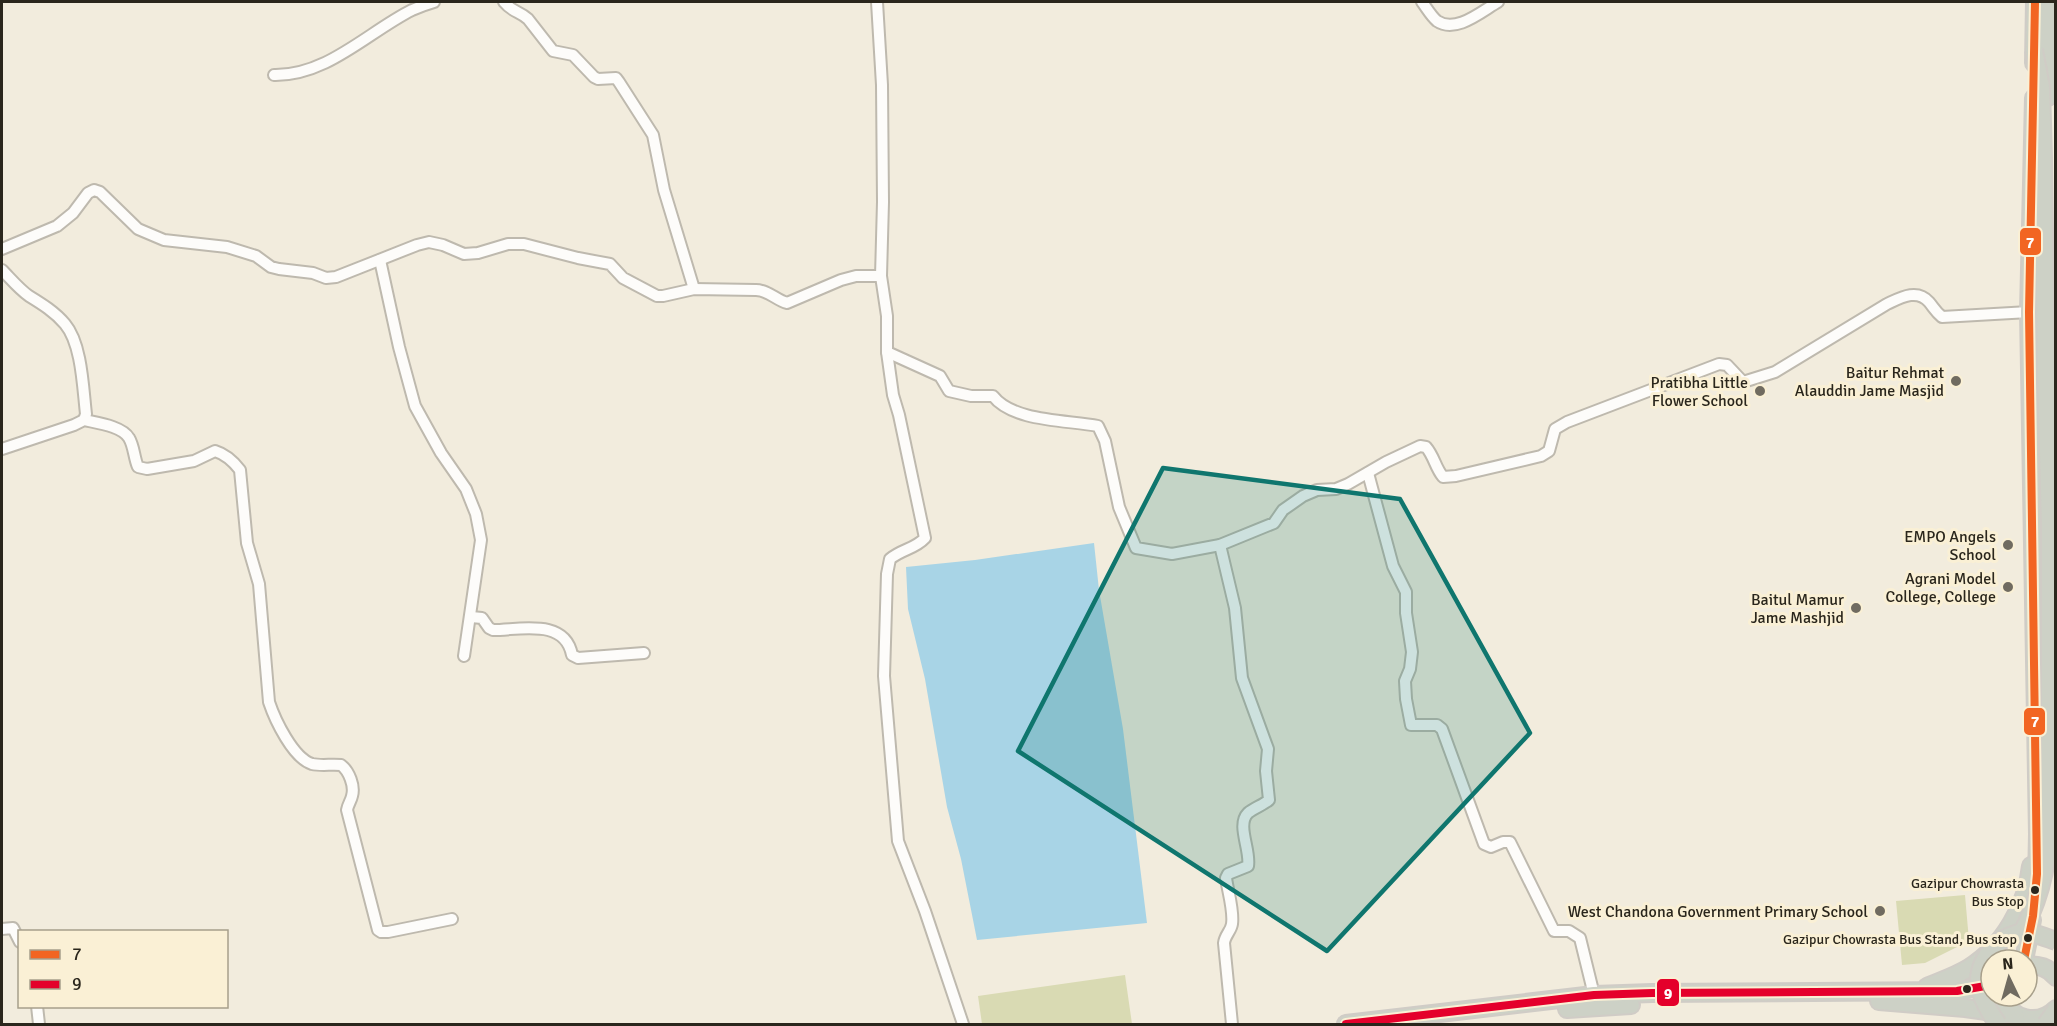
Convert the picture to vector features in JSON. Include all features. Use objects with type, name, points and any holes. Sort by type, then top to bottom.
[{"type":"highway","points":[[2026,948],[2033,916],[2038,834],[2029,312],[2035,2]]},
{"type":"highway","points":[[2047,2],[2055,453]]},
{"type":"highway","points":[[1998,1024],[1982,997],[1979,982],[1981,968],[1992,947],[2023,931],[2040,894],[2048,849],[2050,812],[2050,527],[2043,159],[2041,87],[2034,50]]},
{"type":"highway","points":[[1917,991],[1972,966],[1991,950],[2008,929],[2025,892],[2031,870],[2032,849],[2038,834]]},
{"type":"highway","points":[[2010,936],[2027,933],[2055,941]]},
{"type":"highway","points":[[2039,966],[2054,972]]},
{"type":"highway","points":[[1346,1024],[1594,995],[1957,991],[1979,987]]},
{"type":"highway","points":[[1443,1024],[1559,1010],[1663,1003],[1887,1001],[2016,1020],[2031,1021],[2051,1017]]},
{"type":"street","points":[[274,75],[288,75],[327,62],[412,10],[434,2]]},
{"type":"street","points":[[504,2],[510,10],[528,19],[553,51],[573,55],[598,79],[616,78],[619,82],[653,135],[663,190],[693,289]]},
{"type":"street","points":[[877,2],[882,85],[881,276],[887,316],[887,352],[893,395],[924,538],[918,545],[898,553],[891,559],[887,574],[884,676],[898,841],[925,911],[963,1024]]},
{"type":"street","points":[[1422,2],[1436,20],[1444,24],[1461,23],[1498,2]]},
{"type":"street","points":[[2,249],[57,226],[73,213],[88,193],[94,190],[100,192],[138,229],[164,240],[227,247],[256,256],[271,267],[330,278],[429,242],[464,254],[478,253],[516,243],[610,264],[623,278],[657,296],[693,289],[763,290],[787,303],[841,280],[856,276],[881,276]]},
{"type":"street","points":[[380,260],[399,347],[415,406],[441,453],[466,489],[476,514],[481,540],[464,657]]},
{"type":"street","points":[[2,270],[27,294],[49,308],[67,326],[80,366],[86,414],[84,420]]},
{"type":"street","points":[[887,352],[940,376],[950,391],[971,396],[993,396],[998,403],[1016,412],[1098,426],[1105,441],[1119,507],[1136,548],[1173,554],[1220,545],[1274,524],[1283,510],[1303,496],[1317,490],[1336,489],[1348,484],[1420,446],[1426,447],[1443,477],[1541,456],[1549,452],[1556,429],[1567,422],[1719,364],[1727,365],[1743,382],[1761,378],[1905,295],[1922,297],[1942,317],[2029,312]]},
{"type":"street","points":[[2,449],[84,420],[122,432],[130,439],[133,457],[138,467],[147,469],[194,462],[215,451],[222,453],[240,470],[247,543],[259,584],[269,702],[275,719],[297,753],[310,763],[341,765],[350,774],[352,797],[347,810],[378,930],[388,932],[452,920]]},
{"type":"street","points":[[1368,472],[1393,566],[1406,592],[1406,613],[1412,652],[1406,681],[1406,699],[1411,725],[1437,725],[1442,729],[1484,844],[1491,847],[1510,842],[1554,931],[1569,931],[1580,938],[1594,995]]},
{"type":"street","points":[[1220,545],[1235,608],[1242,678],[1268,749],[1266,771],[1269,800],[1248,813],[1242,827],[1249,859],[1248,866],[1228,874],[1226,878],[1232,920],[1224,943],[1232,1024]]},
{"type":"street","points":[[471,617],[482,618],[493,630],[535,627],[550,631],[569,642],[574,657],[644,652]]},
{"type":"street","points":[[2,929],[13,928],[18,938]]},
{"type":"street","points":[[37,1008],[39,1024]]},
{"type":"highlighted area","points":[[1163,468],[1400,499],[1530,733],[1327,951],[1018,751]]},
{"type":"green space","points":[[1965,895],[1969,941],[1925,963],[1902,965],[1896,901]]},
{"type":"green space","points":[[1125,975],[1132,1024],[982,1024],[978,996]]},
{"type":"water","points":[[1094,543],[1099,590],[1123,729],[1147,923],[977,940],[961,859],[947,807],[925,679],[908,609],[906,567]]},
{"type":"transit line","name":"7","points":[[2026,948],[2033,916],[2037,874],[2029,312],[2035,2]]},
{"type":"transit line","name":"9","points":[[1346,1024],[1594,995],[1957,991],[1979,987]]},
{"type":"place","name":"Baitur Rehmat Alauddin Jame Masjid","points":[[1956,381]]},
{"type":"place","name":"Pratibha Little Flower School","points":[[1760,391]]},
{"type":"place","name":"EMPO Angels School","points":[[2008,545]]},
{"type":"place","name":"Agrani Model College, College","points":[[2008,587]]},
{"type":"place","name":"Baitul Mamur Jame Mashjid","points":[[1856,608]]},
{"type":"place","name":"Gazipur Chowrasta Bus Stop","points":[[2035,890]]},
{"type":"place","name":"West Chandona Government Primary School","points":[[1880,911]]},
{"type":"place","name":"Gazipur Chowrasta Bus Stand, Bus stop","points":[[2028,938]]}]
